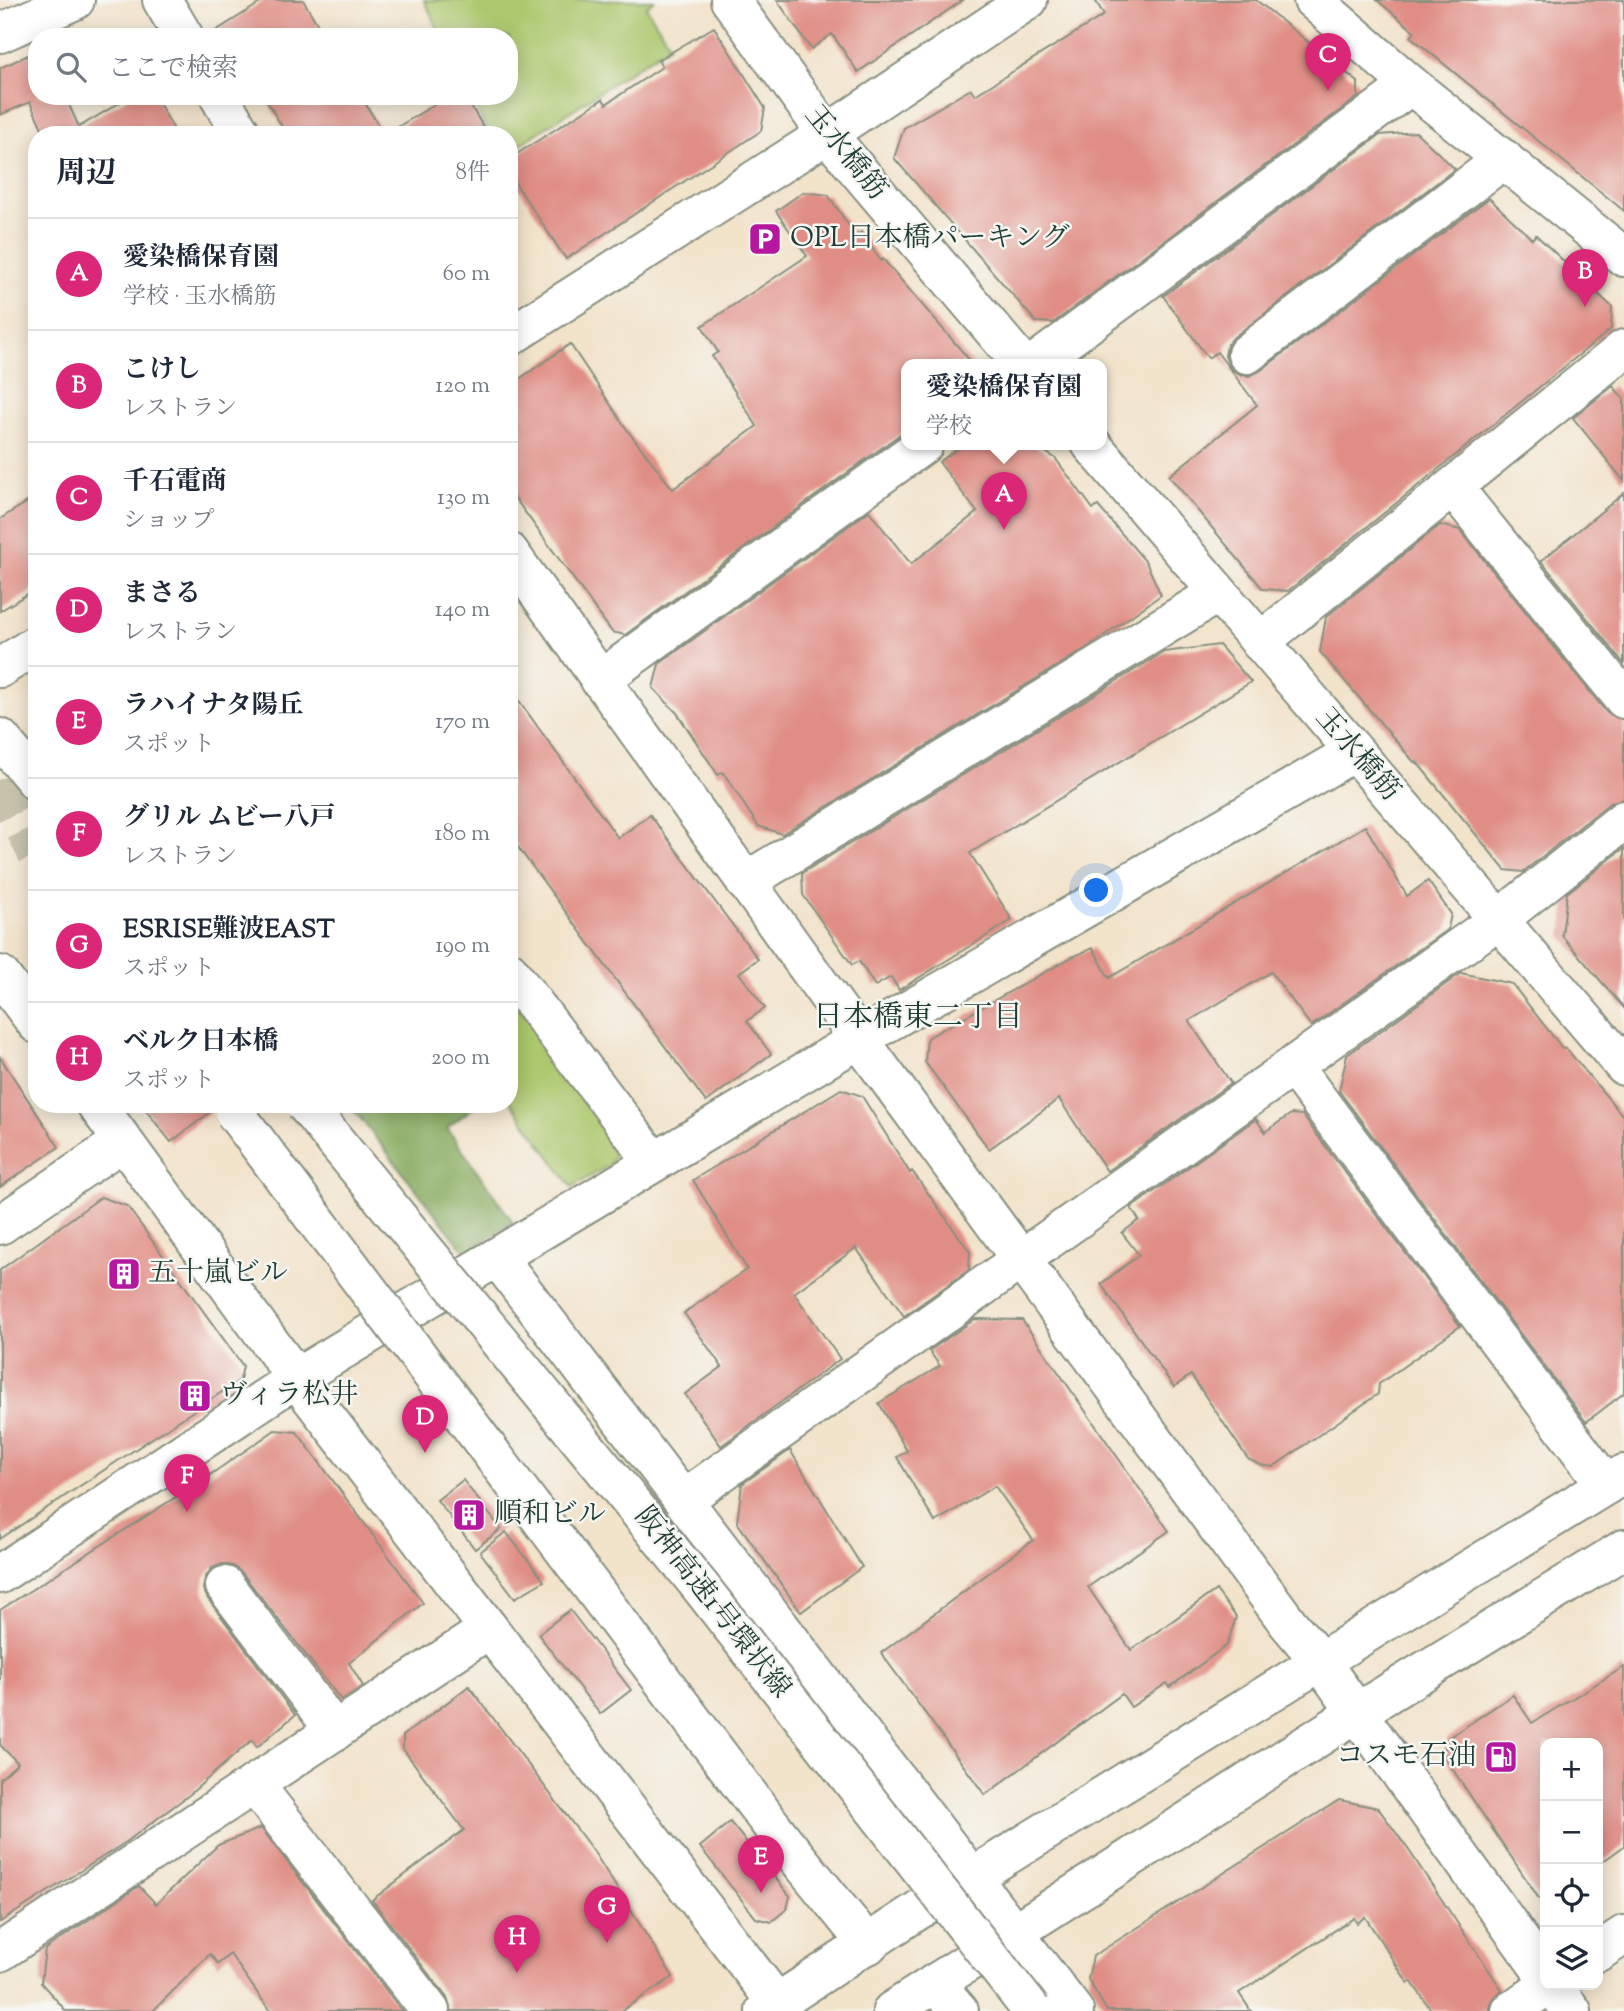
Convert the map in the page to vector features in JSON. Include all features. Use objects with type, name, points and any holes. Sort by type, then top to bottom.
[{"type":"main road","points":[[4,25],[75,0]]},
{"type":"main road","points":[[162,0],[179,28]]},
{"type":"main road","name":"玉水橋筋","points":[[730,0],[827,134],[1018,359]]},
{"type":"main road","points":[[518,331],[827,134],[1028,0]]},
{"type":"main road","points":[[1313,0],[1411,85],[1624,257]]},
{"type":"main road","points":[[1041,359],[1411,85]]},
{"type":"main road","points":[[224,105],[237,126]]},
{"type":"main road","points":[[1247,354],[1504,159]]},
{"type":"main road","points":[[1260,642],[1624,349]]},
{"type":"main road","points":[[600,680],[916,450]]},
{"type":"main road","name":"玉水橋筋","points":[[1096,450],[1624,1066]]},
{"type":"main road","points":[[1453,487],[1624,699]]},
{"type":"main road","points":[[518,565],[859,1039],[1288,1623],[1320,1661],[1540,1968]]},
{"type":"main road","points":[[745,882],[1218,593]]},
{"type":"main road","points":[[0,668],[28,650]]},
{"type":"main road","points":[[0,738],[28,771]]},
{"type":"main road","points":[[0,1574],[296,1378],[859,1039],[1354,752]]},
{"type":"main road","points":[[684,1499],[1499,920],[1624,820]]},
{"type":"main road","points":[[0,975],[28,1012]]},
{"type":"main road","points":[[518,983],[654,1162]]},
{"type":"main road","points":[[103,1113],[296,1378],[775,2008],[973,1877],[1271,1695],[1320,1661],[1615,1479],[1293,1066]]},
{"type":"main road","points":[[235,1113],[778,1834],[868,1945]]},
{"type":"main road","name":"阪神高速1号環状線","points":[[312,1113],[699,1585],[1032,2011]]},
{"type":"main road","points":[[0,1225],[123,1141]]},
{"type":"main road","points":[[497,1257],[1074,2011]]},
{"type":"main road","points":[[892,2011],[947,1997],[1014,1932],[1356,1713],[1624,1549]]},
{"type":"main road","points":[[225,1586],[335,1731]]},
{"type":"main road","points":[[0,1952],[489,1629]]},
{"type":"main road","points":[[254,1784],[430,2011]]},
{"type":"main road","points":[[1603,1949],[1624,1935]]},
{"type":"main road","points":[[1511,2011],[1542,1990]]},
{"type":"main road","points":[[1554,1990],[1572,2011]]},
{"type":"green space","points":[[424,0],[654,0],[646,7],[670,45],[518,146],[518,126],[485,126],[475,105],[518,105],[518,28],[438,28]]},
{"type":"green space","points":[[518,1006],[620,1139],[610,1165],[572,1187],[518,1112]]},
{"type":"green space","points":[[356,1113],[466,1113],[447,1128],[513,1222],[466,1253]]},
{"type":"building","points":[[265,0],[303,0],[320,28],[220,28]]},
{"type":"building","points":[[777,0],[963,0],[858,72],[832,34],[811,49]]},
{"type":"building","points":[[1095,0],[1256,0],[1358,82],[1358,97],[1053,323],[1036,322],[894,158],[904,128],[971,89],[975,95],[1104,15]]},
{"type":"building","points":[[1377,0],[1624,0],[1624,211],[1411,37],[1415,32]]},
{"type":"building","points":[[714,27],[765,108],[761,131],[566,259],[518,187],[518,153],[603,99],[606,104],[662,67],[658,60]]},
{"type":"building","points":[[28,55],[28,103],[0,115],[0,68]]},
{"type":"building","points":[[31,105],[69,105],[79,126],[41,126]]},
{"type":"building","points":[[116,105],[160,105],[172,126],[81,126]]},
{"type":"building","points":[[269,105],[366,105],[379,126],[282,126]]},
{"type":"building","points":[[433,105],[470,105],[483,126],[400,126]]},
{"type":"building","points":[[1416,132],[1455,169],[1234,337],[1227,345],[1225,356],[1230,368],[1249,376],[1260,371],[1489,198],[1532,239],[1536,235],[1612,307],[1611,329],[1288,591],[1263,589],[1169,476],[1257,405],[1217,352],[1208,358],[1163,296],[1380,135]]},
{"type":"building","points":[[803,192],[828,195],[856,236],[861,232],[881,261],[883,259],[969,359],[901,359],[901,434],[625,635],[612,632],[518,502],[518,380],[570,344],[628,431],[673,489],[757,426],[712,356],[718,352],[702,326],[807,256],[776,211]]},
{"type":"building","points":[[1613,386],[1624,399],[1624,481],[1573,418]]},
{"type":"building","points":[[956,450],[1042,450],[1055,458],[1093,509],[1098,506],[1146,562],[1161,595],[1085,649],[782,834],[758,826],[723,772],[718,775],[677,713],[653,688],[659,664],[869,511],[911,564],[977,512],[939,462]]},
{"type":"building","points":[[1624,493],[1624,664],[1541,561]]},
{"type":"building","points":[[28,502],[28,594],[0,611],[0,519]]},
{"type":"building","points":[[1440,525],[1460,530],[1607,713],[1624,720],[1624,799],[1610,803],[1523,872],[1505,870],[1416,761],[1414,762],[1320,652],[1326,617]]},
{"type":"building","points":[[1219,645],[1251,682],[970,853],[1012,920],[899,990],[891,977],[875,986],[859,961],[852,965],[803,895],[802,873],[1164,652]]},
{"type":"building","points":[[518,699],[618,838],[650,815],[758,959],[739,973],[765,1008],[747,1021],[771,1054],[706,1102],[518,847]]},
{"type":"building","points":[[1365,826],[1407,896],[1428,881],[1451,914],[1448,929],[1311,1026],[1271,972],[1189,1021],[1231,1083],[1107,1171],[1059,1099],[989,1149],[925,1062],[927,1038],[1072,957],[1093,948],[1109,978]]},
{"type":"building","points":[[1624,848],[1624,1008],[1562,936],[1567,893]]},
{"type":"building","points":[[1461,973],[1512,984],[1563,1049],[1565,1047],[1624,1117],[1624,1393],[1586,1422],[1339,1091],[1347,1055]]},
{"type":"building","points":[[0,1057],[28,1100],[28,1113],[37,1113],[59,1147],[0,1187]]},
{"type":"building","points":[[841,1089],[862,1096],[910,1173],[912,1171],[970,1252],[969,1270],[904,1316],[856,1248],[794,1293],[840,1359],[721,1446],[685,1394],[722,1367],[684,1313],[747,1269],[693,1180]]},
{"type":"building","points":[[148,1113],[209,1113],[171,1142]]},
{"type":"building","points":[[1291,1114],[1302,1115],[1460,1326],[1379,1384],[1378,1394],[1273,1467],[1248,1459],[1191,1375],[1174,1387],[1101,1284],[1139,1255],[1122,1233],[1139,1220],[1131,1208],[1256,1119],[1265,1132]]},
{"type":"building","points":[[101,1197],[127,1206],[243,1366],[240,1380],[0,1539],[0,1270]]},
{"type":"building","points":[[975,1319],[1022,1320],[1169,1531],[1088,1587],[1131,1650],[1216,1590],[1236,1617],[1227,1645],[1170,1687],[1167,1683],[1131,1707],[1122,1694],[985,1795],[881,1653],[1033,1540],[995,1486],[935,1522],[897,1457],[907,1451],[879,1403],[940,1366],[929,1351]]},
{"type":"building","points":[[275,1430],[297,1432],[423,1603],[349,1663],[363,1686],[341,1700],[242,1573],[233,1566],[222,1564],[212,1568],[205,1578],[203,1589],[208,1599],[295,1715],[257,1747],[252,1740],[189,1795],[126,1842],[0,1922],[0,1779],[18,1763],[0,1745],[0,1610]]},
{"type":"building","points":[[790,1450],[862,1567],[801,1612],[737,1522],[742,1484]]},
{"type":"building","name":"順和ビル","points":[[463,1480],[501,1529],[475,1549],[437,1500]]},
{"type":"building","points":[[506,1532],[544,1581],[515,1598],[480,1552]]},
{"type":"building","points":[[570,1610],[631,1690],[600,1714],[538,1634]]},
{"type":"building","points":[[1624,1667],[1624,1846],[1603,1861],[1603,1738],[1540,1738],[1540,1900],[1443,1755],[1448,1738],[1513,1695],[1532,1723]]},
{"type":"building","points":[[469,1686],[594,1852],[673,1977],[621,2011],[451,2011],[447,1998],[372,1900],[464,1830],[403,1749],[403,1736]]},
{"type":"building","points":[[1339,1800],[1378,1808],[1408,1849],[1502,1990],[1491,2001],[1490,2011],[1432,2011],[1411,1981],[1408,1983],[1365,1917],[1357,1923],[1354,1918],[1239,1993],[1251,2011],[1107,2011],[1088,1979],[1093,1956]]},
{"type":"building","points":[[730,1822],[790,1896],[787,1909],[771,1922],[756,1918],[700,1847]]},
{"type":"building","points":[[261,1828],[402,2011],[270,2011],[230,1954],[218,1964],[210,1954],[153,2011],[66,2011],[41,1983],[45,1949],[139,1886],[156,1904],[218,1845]]},
{"type":"tunnel","points":[[0,779],[28,836]]},
{"type":"place","name":"千石電商","points":[[1328,91]]},
{"type":"place","name":"OPL日本橋パーキング","points":[[765,239]]},
{"type":"place","name":"こけし","points":[[1585,307]]},
{"type":"place","name":"愛染橋保育園","points":[[1004,530]]},
{"type":"place","name":"五十嵐ビル","points":[[124,1274]]},
{"type":"place","name":"ヴィラ松井","points":[[195,1396]]},
{"type":"place","name":"まさる","points":[[425,1453]]},
{"type":"place","name":"グリル ムビー八戸","points":[[187,1512]]},
{"type":"place","name":"順和ビル","points":[[469,1515]]},
{"type":"place","name":"コスモ石油","points":[[1501,1757]]},
{"type":"place","name":"ラハイナタ陽丘","points":[[761,1893]]},
{"type":"place","name":"ESRISE難波EAST","points":[[607,1943]]},
{"type":"place","name":"ベルク日本橋","points":[[517,1973]]},
{"type":"district","name":"日本橋東二丁目","points":[[918,1018]]}]
